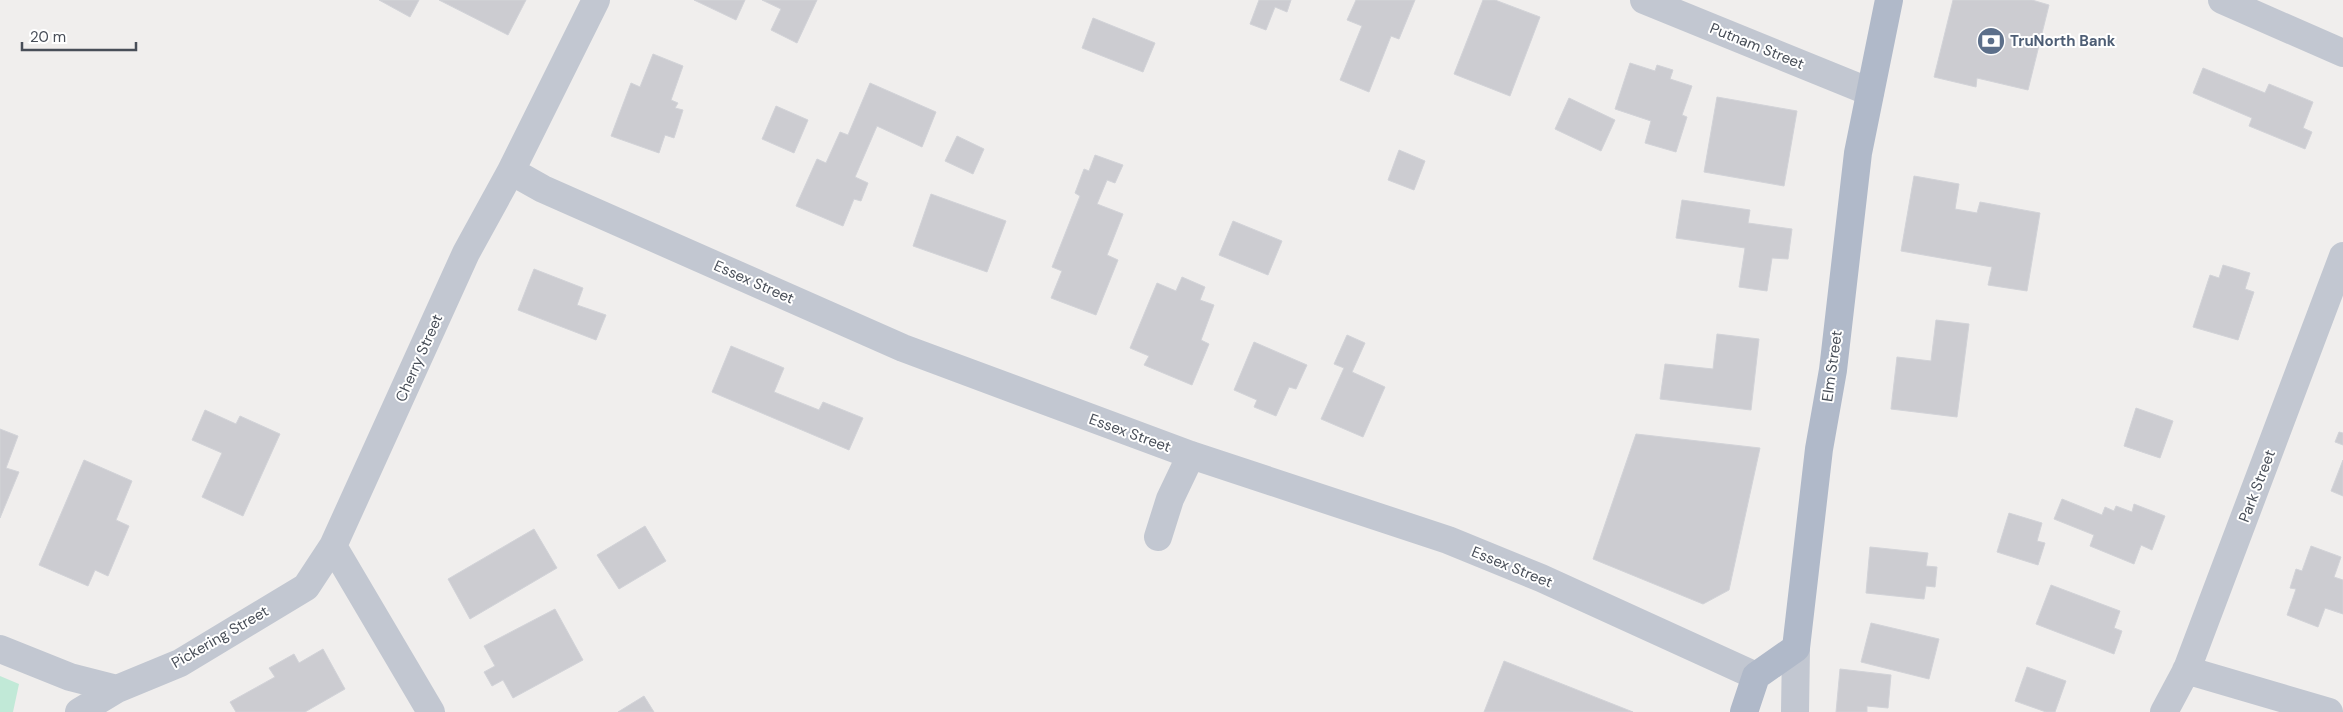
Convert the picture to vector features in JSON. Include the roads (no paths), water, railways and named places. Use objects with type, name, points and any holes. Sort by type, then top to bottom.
[{"type":"main road","name":"Elm Street","points":[[1796,648],[1819,449],[1833,370],[1858,153],[1889,0]]},
{"type":"main road","points":[[1744,712],[1756,676],[1796,648]]},
{"type":"street","name":"Cherry Street","points":[[334,546],[466,253],[511,170],[596,0]]},
{"type":"street","name":"Putnam Street","points":[[1644,0],[1870,92]]},
{"type":"street","points":[[2222,0],[2343,53]]},
{"type":"street","name":"Essex Street","points":[[511,170],[543,189],[903,348],[1191,456],[1448,540],[1541,578],[1756,676]]},
{"type":"street","name":"Park Street","points":[[2164,712],[2186,670],[2343,256]]},
{"type":"street","points":[[1158,537],[1170,499],[1191,456]]},
{"type":"street","points":[[334,546],[431,712]]},
{"type":"street","name":"Pickering Street","points":[[78,712],[117,688],[180,663],[306,587],[334,546]]},
{"type":"street","points":[[1795,712],[1796,648]]},
{"type":"street","points":[[0,649],[70,677],[117,688]]},
{"type":"street","points":[[2186,670],[2329,712]]},
{"type":"place","name":"TruNorth Bank","points":[[1991,41]]}]
